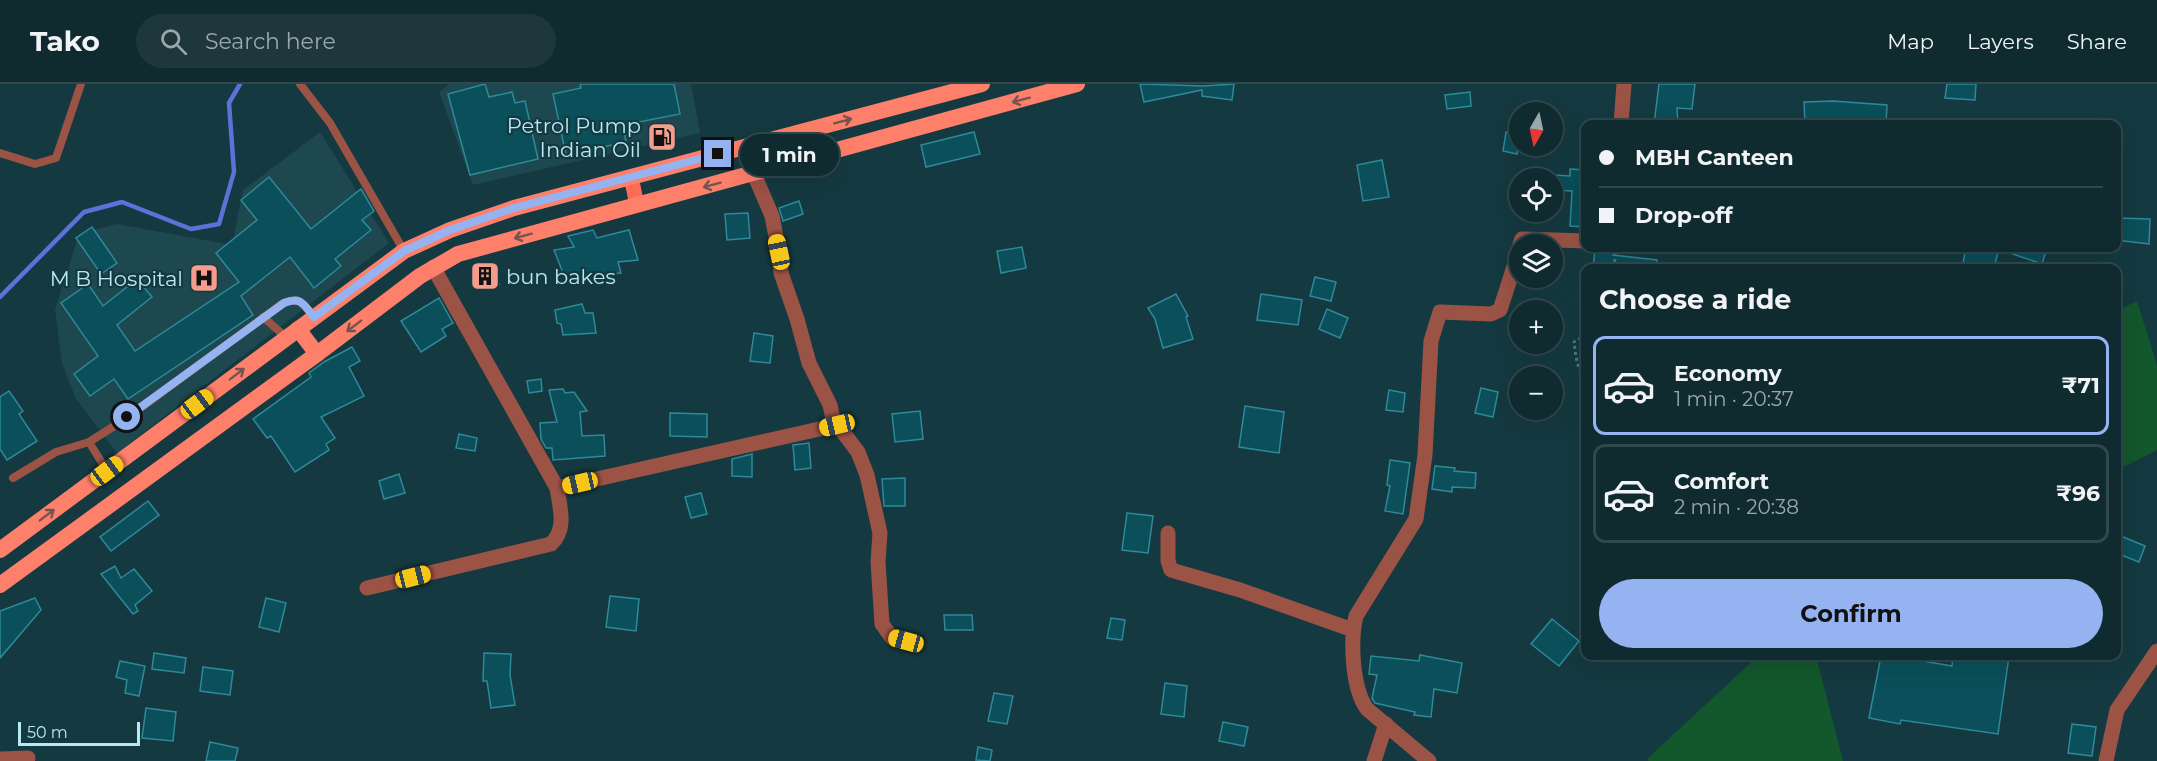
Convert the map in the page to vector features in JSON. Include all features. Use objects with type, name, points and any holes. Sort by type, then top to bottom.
[{"type":"highway","points":[[0,550],[404,251],[450,230],[514,208],[981,84]]},
{"type":"highway","points":[[0,585],[433,267],[458,254],[1077,84]]},
{"type":"highway","points":[[292,334],[317,354]]},
{"type":"main road","points":[[631,177],[637,206]]},
{"type":"street","points":[[1622,120],[1624,84]]},
{"type":"street","points":[[754,174],[772,216],[781,273],[809,363],[830,405],[837,425],[858,452],[867,475],[880,533],[878,562],[882,624],[892,638],[906,641]]},
{"type":"street","points":[[1563,240],[1581,241]]},
{"type":"street","points":[[367,588],[551,544],[560,536],[562,522],[557,488],[433,267]]},
{"type":"street","points":[[1429,761],[1367,709],[1360,699],[1353,649],[1353,630],[1356,616],[1416,519],[1425,454],[1431,341],[1440,312],[1491,314],[1500,310],[1509,281]]},
{"type":"street","points":[[557,488],[837,425]]},
{"type":"street","points":[[1168,533],[1168,561],[1171,570],[1240,590],[1353,630]]},
{"type":"street","points":[[2106,761],[2117,710],[2157,651]]},
{"type":"street","points":[[1374,761],[1386,724]]},
{"type":"street","points":[[0,759],[28,758]]},
{"type":"lane","points":[[0,153],[34,164],[56,158],[81,84]]},
{"type":"lane","points":[[300,84],[330,123],[404,251]]},
{"type":"lane","points":[[13,478],[56,452],[89,442],[284,303],[293,299],[301,301],[314,317]]},
{"type":"lane","points":[[263,317],[292,334]]},
{"type":"lane","points":[[89,442],[107,471]]},
{"type":"path","points":[[1581,338],[1574,342],[1581,375]]},
{"type":"shaded area","points":[[450,84],[691,84],[700,133],[473,185],[439,92]]},
{"type":"shaded area","name":"M B Hospital","points":[[320,132],[389,243],[117,453],[76,399],[62,363],[55,310],[79,234],[117,224],[232,245],[243,190]]},
{"type":"green space","points":[[2137,301],[2157,365],[2157,450],[2121,468],[2121,309]]},
{"type":"green space","points":[[1754,660],[1817,660],[1843,761],[1649,761],[1647,759]]},
{"type":"building","points":[[485,84],[489,97],[512,92],[515,103],[525,101],[538,159],[470,175],[448,94]]},
{"type":"building","points":[[580,84],[674,84],[680,114],[623,125],[626,142],[566,155],[553,94],[581,88]]},
{"type":"building","points":[[1140,84],[1203,86],[1234,84],[1232,100],[1202,96],[1202,90],[1144,102]]},
{"type":"building","points":[[1659,84],[1695,84],[1692,109],[1677,108],[1678,120],[1654,120]]},
{"type":"building","points":[[1947,84],[1976,84],[1975,100],[1945,98]]},
{"type":"building","points":[[1470,92],[1471,106],[1447,109],[1445,95]]},
{"type":"building","points":[[1833,101],[1887,105],[1886,120],[1805,120],[1804,102]]},
{"type":"building","points":[[974,132],[980,154],[926,167],[921,145]]},
{"type":"building","points":[[1506,132],[1509,132],[1509,152],[1503,151]]},
{"type":"building","points":[[1382,160],[1389,197],[1363,201],[1357,165]]},
{"type":"building","points":[[1570,169],[1581,170],[1581,227],[1570,226],[1572,191],[1563,190],[1563,176],[1570,176]]},
{"type":"building","points":[[269,177],[311,229],[361,189],[374,211],[362,220],[371,230],[335,259],[341,266],[314,288],[290,257],[241,296],[253,315],[128,399],[114,379],[90,396],[74,374],[98,356],[61,303],[88,284],[103,306],[137,279],[152,297],[117,325],[135,351],[239,282],[216,253],[257,220],[241,200]]},
{"type":"building","points":[[799,201],[803,214],[783,221],[779,208]]},
{"type":"building","points":[[748,213],[750,238],[727,240],[725,214]]},
{"type":"building","points":[[2121,218],[2150,219],[2149,244],[2121,241]]},
{"type":"building","points":[[92,227],[117,263],[101,274],[76,238]]},
{"type":"building","points":[[593,230],[597,238],[629,230],[638,260],[618,262],[621,273],[565,278],[554,250],[574,247],[568,236]]},
{"type":"building","points":[[1022,247],[1026,268],[1001,273],[997,251]]},
{"type":"building","points":[[1595,252],[1613,252],[1613,255],[1657,260],[1656,264],[1593,264]]},
{"type":"building","points":[[1965,252],[1998,252],[1995,264],[1963,264]]},
{"type":"building","points":[[2007,252],[2046,252],[2042,264]]},
{"type":"building","name":"bun bakes","points":[[488,263],[499,284],[479,285],[473,269]]},
{"type":"building","points":[[1315,277],[1336,282],[1331,301],[1310,296]]},
{"type":"building","points":[[1176,294],[1188,316],[1186,317],[1193,339],[1163,348],[1155,319],[1148,308]]},
{"type":"building","points":[[1261,294],[1302,300],[1298,325],[1257,320]]},
{"type":"building","points":[[439,298],[453,323],[442,329],[446,336],[421,352],[401,321]]},
{"type":"building","points":[[582,304],[585,313],[593,313],[596,333],[563,335],[561,324],[557,323],[555,310]]},
{"type":"building","points":[[1327,309],[1348,318],[1340,338],[1319,329]]},
{"type":"building","points":[[754,333],[773,336],[770,363],[750,361]]},
{"type":"building","points":[[352,347],[360,361],[349,367],[364,396],[321,417],[335,438],[326,444],[329,450],[295,472],[271,436],[267,438],[253,419],[311,377],[309,373],[324,362]]},
{"type":"building","points":[[541,379],[542,391],[529,393],[527,381]]},
{"type":"building","points":[[1481,388],[1498,392],[1493,417],[1475,413]]},
{"type":"building","points":[[563,389],[565,393],[574,392],[587,411],[580,412],[582,436],[604,435],[605,456],[553,460],[552,448],[546,448],[541,439],[540,423],[557,422],[549,390]]},
{"type":"building","points":[[1389,390],[1405,393],[1403,412],[1386,410]]},
{"type":"building","points":[[9,391],[23,411],[19,414],[37,441],[7,460],[0,449],[0,397]]},
{"type":"building","points":[[1245,406],[1284,412],[1279,453],[1239,447]]},
{"type":"building","points":[[920,411],[923,439],[895,442],[892,414]]},
{"type":"building","points":[[670,413],[707,414],[707,437],[670,436]]},
{"type":"building","points":[[459,434],[477,438],[475,451],[456,448]]},
{"type":"building","points":[[809,443],[811,468],[795,470],[793,445]]},
{"type":"building","points":[[752,454],[752,477],[732,476],[732,459]]},
{"type":"building","points":[[1390,460],[1410,463],[1403,514],[1385,511],[1390,486],[1387,485]]},
{"type":"building","points":[[1435,466],[1476,473],[1475,488],[1452,487],[1452,492],[1432,489]]},
{"type":"building","points":[[399,474],[405,493],[384,499],[379,481]]},
{"type":"building","points":[[905,478],[905,506],[884,506],[882,479]]},
{"type":"building","points":[[701,493],[707,514],[691,518],[685,497]]},
{"type":"building","points":[[148,501],[159,515],[111,551],[100,537]]},
{"type":"building","points":[[1127,513],[1153,516],[1148,553],[1122,550]]},
{"type":"building","points":[[2121,536],[2145,546],[2139,562],[2121,555]]},
{"type":"building","points":[[115,566],[121,578],[134,569],[152,591],[135,605],[138,611],[133,614],[101,574]]},
{"type":"building","points":[[610,596],[639,599],[636,631],[606,627]]},
{"type":"building","points":[[35,598],[41,610],[0,658],[0,611]]},
{"type":"building","points":[[266,598],[286,603],[279,632],[259,627]]},
{"type":"building","points":[[944,615],[972,615],[973,630],[945,630]]},
{"type":"building","points":[[1111,618],[1125,620],[1122,640],[1107,638]]},
{"type":"building","points":[[1552,619],[1579,641],[1559,666],[1531,644]]},
{"type":"building","points":[[154,653],[186,658],[184,673],[152,669]]},
{"type":"building","points":[[484,653],[511,654],[510,675],[515,705],[491,708],[487,681],[483,681]]},
{"type":"building","points":[[1420,655],[1462,663],[1457,693],[1434,689],[1431,717],[1414,715],[1415,712],[1375,703],[1372,698],[1377,675],[1369,674],[1371,656],[1419,661]]},
{"type":"building","points":[[1880,660],[1917,660],[1952,666],[1953,660],[2008,660],[1998,734],[1901,720],[1900,724],[1869,718]]},
{"type":"building","points":[[120,661],[145,666],[139,696],[125,693],[127,680],[116,677]]},
{"type":"building","points":[[203,667],[233,671],[230,695],[200,691]]},
{"type":"building","points":[[1165,683],[1187,686],[1184,717],[1161,714]]},
{"type":"building","points":[[994,693],[1013,696],[1007,724],[988,721]]},
{"type":"building","points":[[146,708],[176,712],[173,741],[142,738]]},
{"type":"building","points":[[1223,722],[1248,727],[1244,746],[1219,741]]},
{"type":"building","points":[[2072,724],[2096,727],[2092,756],[2068,753]]},
{"type":"building","points":[[210,742],[238,748],[235,761],[206,761]]},
{"type":"building","points":[[978,747],[992,750],[990,761],[976,760]]},
{"type":"waterway","points":[[0,297],[84,212],[122,202],[191,229],[219,224],[234,172],[229,103],[240,84]]},
{"type":"place","name":"Petrol Pump Indian Oil","points":[[662,137]]},
{"type":"place","name":"bun bakes","points":[[485,276]]},
{"type":"place","name":"M B Hospital","points":[[204,278]]},
{"type":"route","points":[[127,417],[284,303],[293,299],[301,301],[314,317],[404,251],[450,230],[514,208],[718,154]]}]
